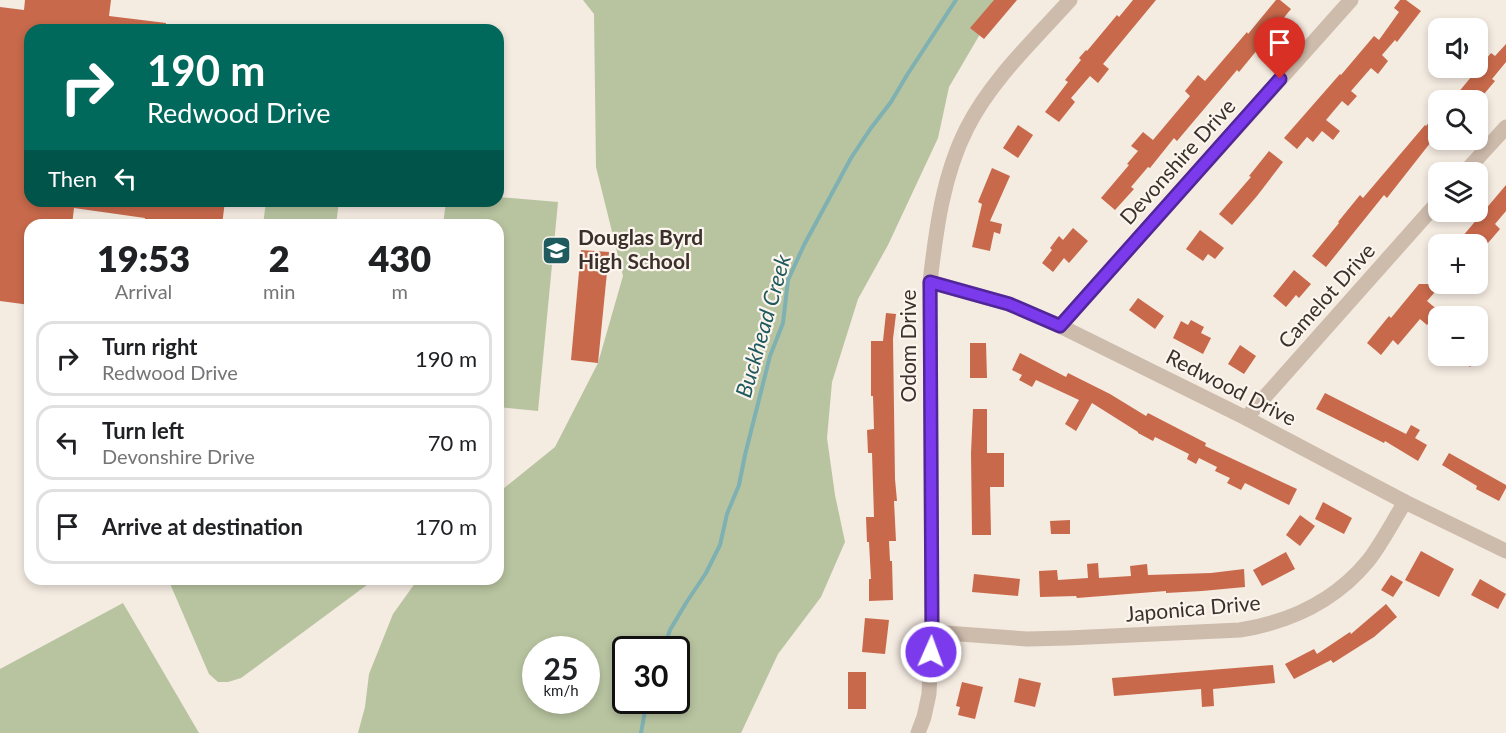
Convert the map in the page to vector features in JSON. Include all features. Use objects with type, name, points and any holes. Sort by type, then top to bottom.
[{"type":"street","name":"Odom Drive","points":[[918,733],[927,705],[932,632],[930,282],[936,232],[951,167],[967,127],[984,99],[1002,76],[1070,0]]},
{"type":"street","name":"Devonshire Drive","points":[[1060,326],[1351,0]]},
{"type":"street","points":[[1474,162],[1506,127]]},
{"type":"street","name":"Camelot Drive","points":[[1246,418],[1428,213]]},
{"type":"street","name":"Redwood Drive","points":[[930,282],[1009,304],[1060,326],[1506,551]]},
{"type":"street","name":"Japonica Drive","points":[[932,632],[1027,639],[1068,639],[1240,630],[1279,622],[1322,602],[1341,588],[1369,560],[1405,502]]},
{"type":"green space","points":[[583,0],[1000,0],[949,87],[938,138],[888,245],[858,299],[832,382],[827,438],[835,495],[845,542],[821,597],[778,654],[741,733],[358,733],[365,707],[369,674],[393,614],[414,585],[504,585],[504,488],[555,447],[598,363],[623,276],[596,167],[594,14]]},
{"type":"green space","points":[[504,198],[558,202],[538,411],[504,408],[504,219],[444,219],[445,207],[504,207]]},
{"type":"green space","points":[[265,207],[338,207],[337,219],[264,219]]},
{"type":"green space","points":[[171,585],[367,585],[241,678],[218,682],[209,674]]},
{"type":"green space","points":[[123,603],[199,733],[0,733],[0,669]]},
{"type":"building","points":[[25,0],[111,0],[109,16],[166,23],[24,24],[24,207],[224,207],[223,219],[145,219],[74,208],[73,219],[24,219],[24,304],[0,301],[0,7],[24,10]]},
{"type":"building","points":[[994,0],[1017,0],[984,39],[970,28]]},
{"type":"building","points":[[1133,0],[1156,0],[1103,64],[1109,69],[1098,83],[1090,76],[1071,98],[1075,102],[1059,122],[1045,112],[1068,82],[1065,80],[1081,60],[1079,58]]},
{"type":"building","points":[[1276,0],[1280,0],[1291,9],[1239,72],[1237,70],[1177,141],[1174,138],[1150,168],[1148,167],[1131,187],[1134,189],[1115,210],[1101,198],[1138,151],[1131,146],[1143,132],[1153,140],[1190,96],[1185,91],[1198,75],[1205,81]]},
{"type":"building","points":[[1400,0],[1406,0],[1421,11],[1397,42],[1395,40],[1382,55],[1388,61],[1378,74],[1371,68],[1351,91],[1357,96],[1348,106],[1342,101],[1326,120],[1340,131],[1333,140],[1322,131],[1313,142],[1307,137],[1297,149],[1284,138],[1374,36],[1379,40],[1399,12],[1394,8]]},
{"type":"building","points":[[1506,44],[1506,62],[1492,79],[1495,81],[1487,90],[1460,90],[1470,78],[1488,78],[1488,57],[1491,53],[1495,56]]},
{"type":"building","points":[[1428,124],[1428,146],[1387,198],[1384,195],[1326,267],[1312,256],[1360,195],[1363,198]]},
{"type":"building","points":[[1018,125],[1033,135],[1018,158],[1003,148]]},
{"type":"building","points":[[1269,151],[1283,162],[1232,225],[1219,214],[1251,177],[1249,176]]},
{"type":"building","points":[[992,168],[1010,176],[990,221],[1002,224],[1000,234],[994,232],[990,251],[972,247],[982,204],[978,202]]},
{"type":"building","points":[[1506,185],[1506,211],[1495,224],[1500,229],[1488,243],[1488,234],[1465,234],[1475,222],[1488,222],[1488,206]]},
{"type":"building","points":[[1073,228],[1088,241],[1069,263],[1064,258],[1053,272],[1042,263],[1059,236],[1063,240]]},
{"type":"building","points":[[1200,230],[1224,248],[1215,259],[1208,254],[1203,261],[1186,249]]},
{"type":"building","points":[[581,250],[609,252],[598,363],[571,360]]},
{"type":"building","points":[[1294,270],[1311,284],[1299,298],[1296,295],[1286,307],[1273,296]]},
{"type":"building","points":[[1419,284],[1428,284],[1428,294],[1433,294],[1427,301],[1433,306],[1428,306],[1428,324],[1420,319],[1398,345],[1393,340],[1381,355],[1367,343],[1389,316],[1391,318]]},
{"type":"building","points":[[1138,298],[1164,316],[1155,329],[1129,310]]},
{"type":"building","points":[[886,313],[896,314],[893,339],[896,541],[889,541],[893,600],[869,601],[869,579],[871,579],[866,517],[874,517],[872,453],[868,453],[867,430],[874,429],[873,396],[871,396],[871,341],[883,341]]},
{"type":"building","points":[[1191,320],[1204,327],[1201,333],[1211,338],[1203,354],[1173,338],[1181,321],[1188,325]]},
{"type":"building","points":[[970,343],[986,343],[987,378],[970,378]]},
{"type":"building","points":[[1240,345],[1256,356],[1244,374],[1228,364]]},
{"type":"building","points":[[1020,353],[1066,377],[1068,373],[1110,394],[1146,416],[1148,413],[1206,443],[1205,446],[1297,489],[1289,505],[1245,483],[1241,490],[1227,483],[1230,478],[1215,471],[1217,467],[1199,458],[1196,464],[1187,459],[1189,454],[1155,437],[1153,441],[1092,403],[1076,431],[1065,424],[1079,400],[1036,380],[1032,387],[1019,380],[1022,375],[1012,370]]},
{"type":"building","points":[[1325,393],[1406,434],[1411,425],[1420,430],[1415,438],[1427,445],[1418,461],[1385,441],[1384,443],[1316,409]]},
{"type":"building","points":[[973,409],[987,409],[987,453],[1004,453],[1004,487],[990,487],[991,535],[972,535]]},
{"type":"building","points":[[1449,453],[1506,485],[1499,501],[1476,489],[1477,486],[1442,465]]},
{"type":"building","points":[[1323,502],[1352,518],[1344,534],[1315,519]]},
{"type":"building","points":[[1300,515],[1315,526],[1300,546],[1286,535]]},
{"type":"building","points":[[1070,520],[1070,534],[1051,534],[1050,521]]},
{"type":"building","points":[[1421,551],[1454,569],[1439,597],[1405,580]]},
{"type":"building","points":[[1286,552],[1295,569],[1262,586],[1253,570]]},
{"type":"building","points":[[1098,563],[1099,578],[1131,576],[1130,566],[1147,564],[1148,575],[1211,573],[1244,569],[1245,587],[1077,598],[1076,596],[1040,597],[1039,571],[1057,570],[1058,580],[1088,578],[1087,564]]},
{"type":"building","points":[[974,574],[1020,579],[1018,596],[972,592]]},
{"type":"building","points":[[1391,575],[1403,582],[1393,597],[1381,590]]},
{"type":"building","points":[[1480,579],[1506,594],[1498,609],[1471,595]]},
{"type":"building","points":[[1386,604],[1397,617],[1374,637],[1333,663],[1331,660],[1294,679],[1285,664],[1314,649],[1317,654],[1350,632],[1351,634]]},
{"type":"building","points":[[865,618],[889,620],[885,654],[862,652]]},
{"type":"building","points":[[1273,665],[1275,683],[1213,689],[1214,706],[1202,707],[1201,689],[1114,696],[1112,678]]},
{"type":"building","points":[[848,672],[866,672],[866,709],[848,709]]},
{"type":"building","points":[[1019,678],[1041,683],[1035,707],[1014,702]]},
{"type":"building","points":[[962,682],[983,687],[975,719],[958,715],[960,707],[956,706]]},
{"type":"waterway","name":"Buckhead Creek","points":[[668,636],[720,545],[727,514],[739,485],[770,356],[783,323],[788,280],[804,245],[851,158],[891,102],[956,0]]},
{"type":"waterway","name":"Buckhead Creek","points":[[641,733],[644,714]]},
{"type":"place","name":"Douglas Byrd High School","points":[[557,250]]},
{"type":"route","points":[[931,652],[930,282],[1009,304],[1060,326],[1280,79]]}]
